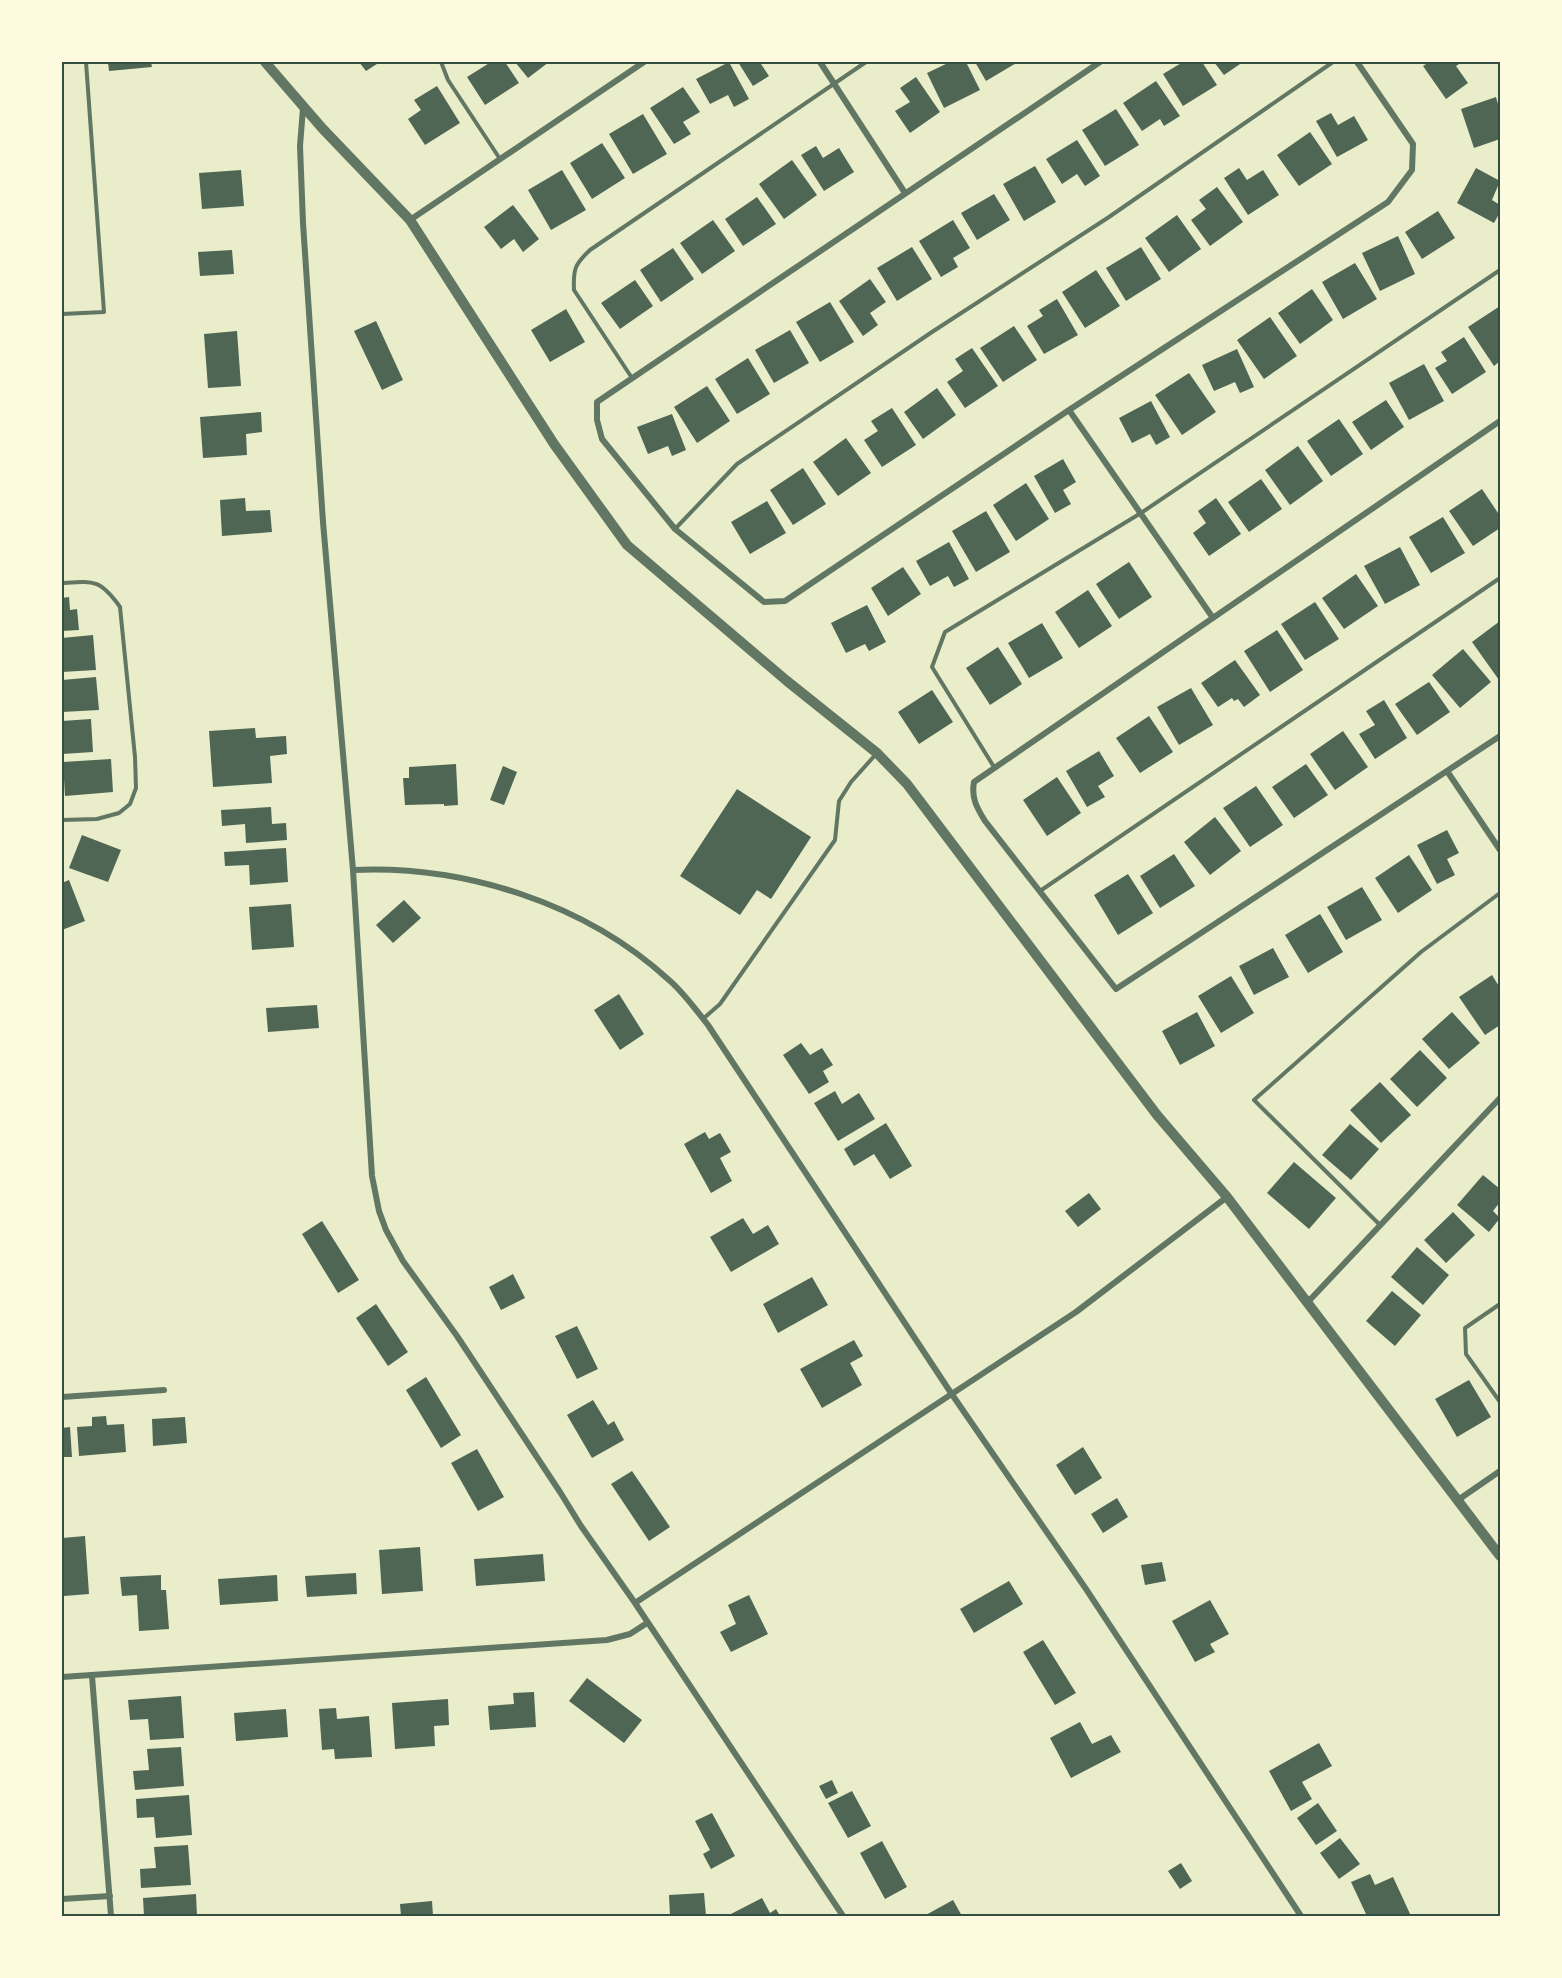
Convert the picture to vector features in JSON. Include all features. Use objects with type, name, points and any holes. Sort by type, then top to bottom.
[{"type":"street","points":[[265,62],[303,107],[410,220],[554,444],[627,545],[787,681],[877,753],[907,784],[1157,1115],[1227,1197],[1500,1556]]},
{"type":"street","points":[[410,220],[644,62]]},
{"type":"street","points":[[820,62],[905,193]]},
{"type":"street","points":[[1100,62],[597,402],[597,420],[602,439],[675,529],[764,602],[785,601],[1069,410],[1388,202],[1412,170],[1413,144],[1357,62]]},
{"type":"street","points":[[303,107],[300,146],[303,223],[325,546],[352,870],[372,1176],[379,1211],[386,1230],[403,1261],[457,1336],[581,1526],[635,1603],[843,1917]]},
{"type":"street","points":[[1069,410],[1213,618]]},
{"type":"street","points":[[1500,421],[974,782],[972,792],[975,805],[1116,989],[1500,736]]},
{"type":"street","points":[[1447,771],[1500,850]]},
{"type":"street","points":[[352,870],[389,868],[459,877],[521,894],[595,928],[632,951],[669,980],[703,1019],[951,1393],[1086,1589],[1301,1917]]},
{"type":"street","points":[[1307,1303],[1500,1098]]},
{"type":"street","points":[[635,1603],[1076,1312],[1227,1197]]},
{"type":"street","points":[[62,1397],[165,1390]]},
{"type":"street","points":[[1458,1500],[1500,1471]]},
{"type":"street","points":[[62,1677],[607,1640],[630,1634],[647,1623]]},
{"type":"street","points":[[92,1676],[111,1917]]},
{"type":"street","points":[[62,1899],[110,1896]]},
{"type":"lane","points":[[62,314],[104,312],[86,62]]},
{"type":"lane","points":[[441,62],[448,80],[500,159]]},
{"type":"lane","points":[[632,378],[574,290],[573,274],[578,261],[590,250],[866,62]]},
{"type":"lane","points":[[675,529],[737,464],[932,332],[1109,217],[1334,62]]},
{"type":"lane","points":[[995,768],[932,667],[945,632],[1141,513],[1500,270]]},
{"type":"lane","points":[[1040,891],[1500,579]]},
{"type":"lane","points":[[62,583],[93,582],[110,592],[120,607],[136,788],[130,804],[119,813],[97,819],[62,820]]},
{"type":"lane","points":[[703,1019],[720,1004],[835,840],[839,801],[851,782],[877,753]]},
{"type":"lane","points":[[1380,1224],[1254,1100],[1421,952],[1500,893]]},
{"type":"lane","points":[[1500,1304],[1465,1328],[1466,1354],[1500,1402]]},
{"type":"building","points":[[108,62],[151,62],[152,67],[109,71]]},
{"type":"building","points":[[359,62],[380,62],[366,71]]},
{"type":"building","points":[[491,62],[505,62],[519,83],[485,105],[467,77]]},
{"type":"building","points":[[515,62],[549,62],[528,78]]},
{"type":"building","points":[[729,62],[749,99],[734,107],[728,95],[710,104],[696,79]]},
{"type":"building","points":[[738,62],[764,62],[761,64],[769,76],[753,86]]},
{"type":"building","points":[[950,62],[966,62],[980,90],[944,108],[927,73]]},
{"type":"building","points":[[975,62],[1018,62],[986,81]]},
{"type":"building","points":[[1183,62],[1202,62],[1217,85],[1183,106],[1163,74]]},
{"type":"building","points":[[1214,62],[1243,62],[1224,75]]},
{"type":"building","points":[[1429,62],[1462,62],[1456,66],[1468,83],[1446,99],[1423,66]]},
{"type":"building","points":[[916,77],[940,112],[910,133],[895,111],[910,102],[900,88]]},
{"type":"building","points":[[1156,81],[1180,116],[1164,126],[1160,119],[1142,131],[1123,103]]},
{"type":"building","points":[[437,86],[460,123],[425,145],[408,119],[421,110],[414,100]]},
{"type":"building","points":[[683,87],[700,112],[683,122],[691,134],[674,144],[650,108]]},
{"type":"building","points":[[1496,97],[1500,111],[1500,139],[1474,148],[1461,109]]},
{"type":"building","points":[[1116,109],[1139,145],[1105,166],[1082,130]]},
{"type":"building","points":[[1331,113],[1338,125],[1354,116],[1368,140],[1337,157],[1316,121]]},
{"type":"building","points":[[643,114],[667,154],[633,174],[609,134]]},
{"type":"building","points":[[1310,132],[1332,164],[1299,186],[1277,155]]},
{"type":"building","points":[[1077,140],[1100,176],[1085,186],[1077,174],[1062,184],[1046,159]]},
{"type":"building","points":[[602,143],[625,178],[592,199],[570,163]]},
{"type":"building","points":[[816,146],[823,158],[839,148],[854,172],[824,191],[801,155]]},
{"type":"building","points":[[792,160],[817,195],[784,219],[759,184]]},
{"type":"building","points":[[1035,166],[1056,202],[1024,221],[1003,184]]},
{"type":"building","points":[[1239,168],[1247,180],[1263,170],[1279,195],[1248,215],[1224,178]]},
{"type":"building","points":[[1476,168],[1500,181],[1492,200],[1500,205],[1500,212],[1494,223],[1457,203]]},
{"type":"building","points":[[241,170],[244,206],[202,209],[199,173]]},
{"type":"building","points":[[562,170],[586,210],[551,230],[528,190]]},
{"type":"building","points":[[1217,187],[1243,222],[1210,246],[1191,220],[1206,209],[1199,200]]},
{"type":"building","points":[[994,194],[1010,220],[977,240],[961,213]]},
{"type":"building","points":[[757,197],[776,224],[743,246],[725,219]]},
{"type":"building","points":[[513,205],[539,239],[523,252],[514,239],[501,249],[484,227]]},
{"type":"building","points":[[1438,211],[1455,238],[1422,259],[1405,232]]},
{"type":"building","points":[[1177,215],[1201,249],[1169,272],[1145,238]]},
{"type":"building","points":[[713,220],[735,251],[702,274],[680,243]]},
{"type":"building","points":[[953,220],[970,248],[953,258],[958,267],[941,277],[919,241]]},
{"type":"building","points":[[1398,236],[1415,274],[1380,291],[1362,253]]},
{"type":"building","points":[[912,247],[932,279],[897,301],[877,268]]},
{"type":"building","points":[[1141,247],[1161,279],[1126,301],[1106,268]]},
{"type":"building","points":[[673,248],[694,279],[661,302],[640,270]]},
{"type":"building","points":[[232,250],[234,274],[200,276],[198,252]]},
{"type":"building","points":[[1355,263],[1377,299],[1343,319],[1322,282]]},
{"type":"building","points":[[1096,270],[1120,306],[1085,328],[1062,292]]},
{"type":"building","points":[[870,279],[886,302],[870,313],[878,325],[863,336],[839,301]]},
{"type":"building","points":[[635,280],[653,306],[620,329],[601,303]]},
{"type":"building","points":[[1312,289],[1333,320],[1300,344],[1278,313]]},
{"type":"building","points":[[1057,299],[1078,335],[1044,354],[1027,326],[1043,316],[1039,310]]},
{"type":"building","points":[[830,302],[854,342],[820,362],[796,322]]},
{"type":"building","points":[[1500,306],[1500,361],[1494,366],[1468,327]]},
{"type":"building","points":[[566,309],[585,342],[550,362],[531,330]]},
{"type":"building","points":[[1270,317],[1297,356],[1264,379],[1237,340]]},
{"type":"building","points":[[376,321],[403,380],[382,390],[354,331]]},
{"type":"building","points":[[1014,326],[1037,360],[1003,382],[980,348]]},
{"type":"building","points":[[790,330],[809,363],[774,383],[755,350]]},
{"type":"building","points":[[237,331],[241,386],[208,388],[204,334]]},
{"type":"building","points":[[1464,337],[1486,372],[1452,394],[1435,368],[1447,361],[1441,352]]},
{"type":"building","points":[[972,348],[998,386],[965,408],[947,382],[963,371],[955,359]]},
{"type":"building","points":[[1237,349],[1254,387],[1240,393],[1235,382],[1214,391],[1202,365]]},
{"type":"building","points":[[748,358],[770,394],[737,414],[715,379]]},
{"type":"building","points":[[1424,364],[1444,401],[1409,420],[1389,383]]},
{"type":"building","points":[[1189,373],[1216,412],[1182,435],[1155,395]]},
{"type":"building","points":[[707,386],[730,421],[697,443],[674,407]]},
{"type":"building","points":[[937,388],[956,415],[923,439],[904,412]]},
{"type":"building","points":[[1386,400],[1404,427],[1371,450],[1352,422]]},
{"type":"building","points":[[1151,401],[1170,437],[1156,445],[1150,434],[1132,443],[1119,418]]},
{"type":"building","points":[[892,408],[916,445],[882,467],[864,440],[878,431],[871,421]]},
{"type":"building","points":[[261,412],[262,432],[246,434],[247,455],[203,458],[200,417]]},
{"type":"building","points":[[672,414],[686,450],[672,456],[668,446],[648,454],[637,427]]},
{"type":"building","points":[[1339,419],[1363,454],[1331,476],[1307,441]]},
{"type":"building","points":[[846,438],[871,473],[838,496],[813,462]]},
{"type":"building","points":[[1298,446],[1323,481],[1290,505],[1265,470]]},
{"type":"building","points":[[1063,459],[1076,482],[1063,490],[1071,504],[1055,513],[1034,476]]},
{"type":"building","points":[[803,468],[826,504],[793,525],[770,490]]},
{"type":"building","points":[[1261,479],[1282,509],[1249,532],[1228,502]]},
{"type":"building","points":[[1026,483],[1049,519],[1016,541],[993,505]]},
{"type":"building","points":[[1482,489],[1500,516],[1500,528],[1473,546],[1449,511]]},
{"type":"building","points":[[245,498],[246,511],[270,510],[272,532],[222,536],[220,500]]},
{"type":"building","points":[[1216,498],[1241,534],[1209,556],[1193,533],[1206,523],[1198,511]]},
{"type":"building","points":[[767,501],[786,533],[750,554],[731,522]]},
{"type":"building","points":[[986,511],[1010,552],[976,572],[952,531]]},
{"type":"building","points":[[1443,517],[1465,553],[1431,573],[1409,537]]},
{"type":"building","points":[[949,542],[969,579],[954,587],[948,576],[930,586],[916,561]]},
{"type":"building","points":[[1400,547],[1420,585],[1385,604],[1364,566]]},
{"type":"building","points":[[1129,562],[1152,597],[1119,619],[1096,584]]},
{"type":"building","points":[[903,567],[921,594],[888,616],[871,588]]},
{"type":"building","points":[[1356,574],[1378,606],[1344,629],[1322,598]]},
{"type":"building","points":[[1088,590],[1112,626],[1079,648],[1055,612]]},
{"type":"building","points":[[69,597],[70,610],[77,609],[79,630],[62,631],[62,598]]},
{"type":"building","points":[[1315,602],[1339,639],[1305,660],[1281,624]]},
{"type":"building","points":[[867,605],[886,642],[869,651],[865,644],[846,653],[831,623]]},
{"type":"building","points":[[1500,621],[1500,679],[1499,680],[1472,642]]},
{"type":"building","points":[[1042,623],[1063,658],[1029,678],[1008,643]]},
{"type":"building","points":[[1277,630],[1303,670],[1270,692],[1244,651]]},
{"type":"building","points":[[93,635],[96,670],[62,672],[62,638]]},
{"type":"building","points":[[998,647],[1022,684],[990,705],[966,668]]},
{"type":"building","points":[[1463,649],[1491,682],[1460,708],[1432,675]]},
{"type":"building","points":[[1235,660],[1260,695],[1244,707],[1238,699],[1234,701],[1232,698],[1218,707],[1201,683]]},
{"type":"building","points":[[96,677],[99,710],[62,712],[62,680]]},
{"type":"building","points":[[1429,682],[1450,712],[1417,735],[1395,704]]},
{"type":"building","points":[[1191,688],[1213,725],[1179,745],[1157,707]]},
{"type":"building","points":[[932,690],[953,722],[919,744],[898,712]]},
{"type":"building","points":[[1384,700],[1407,738],[1375,759],[1359,734],[1375,725],[1366,711]]},
{"type":"building","points":[[1149,716],[1173,752],[1140,773],[1116,738]]},
{"type":"building","points":[[91,719],[93,752],[62,754],[62,721]]},
{"type":"building","points":[[255,728],[256,738],[286,736],[287,754],[270,756],[272,783],[213,787],[209,731]]},
{"type":"building","points":[[1343,731],[1368,767],[1335,790],[1310,754]]},
{"type":"building","points":[[1099,751],[1114,776],[1098,786],[1105,797],[1087,807],[1066,771]]},
{"type":"building","points":[[111,759],[113,792],[65,796],[63,762]]},
{"type":"building","points":[[456,764],[458,805],[405,805],[403,778],[409,778],[409,767]]},
{"type":"building","points":[[1306,764],[1328,795],[1294,818],[1272,787]]},
{"type":"building","points":[[503,766],[517,772],[504,805],[490,800]]},
{"type":"building","points":[[1057,777],[1081,813],[1047,836],[1023,800]]},
{"type":"building","points":[[1256,786],[1283,825],[1250,847],[1223,808]]},
{"type":"building","points":[[737,789],[811,837],[771,899],[757,890],[740,915],[680,876]]},
{"type":"building","points":[[271,807],[272,824],[286,823],[287,840],[246,843],[245,824],[222,826],[221,810]]},
{"type":"building","points":[[1215,817],[1241,851],[1210,875],[1184,842]]},
{"type":"building","points":[[1447,830],[1459,853],[1447,859],[1455,875],[1437,884],[1417,845]]},
{"type":"building","points":[[82,835],[121,850],[108,882],[69,868]]},
{"type":"building","points":[[286,848],[288,882],[250,885],[249,865],[225,866],[224,852]]},
{"type":"building","points":[[1174,854],[1195,886],[1160,908],[1140,876]]},
{"type":"building","points":[[1409,855],[1432,890],[1398,913],[1375,878]]},
{"type":"building","points":[[1128,874],[1153,913],[1118,935],[1094,895]]},
{"type":"building","points":[[69,880],[85,921],[62,930],[62,883]]},
{"type":"building","points":[[1362,887],[1382,920],[1346,940],[1327,907]]},
{"type":"building","points":[[404,900],[421,918],[393,943],[376,925]]},
{"type":"building","points":[[291,904],[294,947],[252,950],[249,907]]},
{"type":"building","points":[[1320,914],[1343,952],[1308,973],[1285,935]]},
{"type":"building","points":[[1273,948],[1289,977],[1254,995],[1239,966]]},
{"type":"building","points":[[1492,975],[1500,988],[1500,1025],[1485,1035],[1459,997]]},
{"type":"building","points":[[1231,976],[1254,1013],[1221,1033],[1198,996]]},
{"type":"building","points":[[619,994],[644,1034],[620,1050],[594,1010]]},
{"type":"building","points":[[317,1005],[319,1028],[268,1032],[266,1008]]},
{"type":"building","points":[[1197,1012],[1215,1046],[1180,1065],[1162,1031]]},
{"type":"building","points":[[1452,1012],[1480,1043],[1449,1069],[1422,1039]]},
{"type":"building","points":[[801,1043],[810,1055],[822,1048],[833,1065],[823,1071],[829,1082],[809,1094],[783,1055]]},
{"type":"building","points":[[1420,1050],[1447,1078],[1417,1107],[1390,1079]]},
{"type":"building","points":[[1380,1082],[1411,1115],[1381,1143],[1350,1110]]},
{"type":"building","points":[[835,1091],[842,1104],[859,1093],[875,1119],[838,1141],[814,1103]]},
{"type":"building","points":[[886,1123],[912,1166],[890,1179],[874,1154],[854,1166],[844,1149]]},
{"type":"building","points":[[1350,1124],[1379,1149],[1351,1180],[1322,1155]]},
{"type":"building","points":[[705,1132],[709,1139],[720,1133],[731,1152],[720,1158],[732,1181],[711,1193],[684,1144]]},
{"type":"building","points":[[1294,1162],[1336,1198],[1309,1229],[1267,1193]]},
{"type":"building","points":[[1483,1175],[1500,1189],[1500,1202],[1493,1211],[1500,1218],[1489,1232],[1457,1205]]},
{"type":"building","points":[[1089,1193],[1101,1209],[1078,1227],[1065,1211]]},
{"type":"building","points":[[1453,1212],[1475,1235],[1446,1263],[1424,1240]]},
{"type":"building","points":[[743,1218],[753,1234],[768,1225],[779,1244],[731,1272],[710,1237]]},
{"type":"building","points":[[322,1221],[359,1280],[338,1293],[302,1234]]},
{"type":"building","points":[[1417,1247],[1449,1275],[1423,1305],[1391,1277]]},
{"type":"building","points":[[513,1274],[525,1298],[501,1310],[489,1287]]},
{"type":"building","points":[[812,1277],[828,1305],[778,1333],[763,1304]]},
{"type":"building","points":[[1392,1291],[1421,1315],[1395,1346],[1366,1321]]},
{"type":"building","points":[[376,1304],[408,1352],[388,1366],[356,1318]]},
{"type":"building","points":[[577,1326],[598,1369],[577,1379],[555,1336]]},
{"type":"building","points":[[854,1340],[863,1356],[850,1363],[862,1385],[822,1408],[800,1369]]},
{"type":"building","points":[[426,1377],[461,1435],[441,1448],[406,1390]]},
{"type":"building","points":[[1469,1380],[1491,1417],[1457,1437],[1435,1399]]},
{"type":"building","points":[[593,1400],[608,1425],[614,1421],[624,1440],[592,1458],[567,1415]]},
{"type":"building","points":[[106,1416],[107,1425],[124,1424],[126,1452],[79,1456],[77,1427],[92,1426],[92,1417]]},
{"type":"building","points":[[185,1417],[187,1443],[153,1446],[152,1419]]},
{"type":"building","points":[[70,1427],[72,1457],[62,1457],[62,1428]]},
{"type":"building","points":[[1083,1447],[1102,1478],[1075,1495],[1056,1465]]},
{"type":"building","points":[[477,1449],[504,1497],[478,1511],[451,1463]]},
{"type":"building","points":[[632,1471],[670,1527],[649,1541],[611,1484]]},
{"type":"building","points":[[1117,1498],[1128,1517],[1103,1533],[1091,1514]]},
{"type":"building","points":[[85,1536],[89,1594],[64,1596],[62,1538]]},
{"type":"building","points":[[420,1547],[423,1591],[382,1594],[379,1550]]},
{"type":"building","points":[[543,1554],[545,1581],[476,1586],[474,1559]]},
{"type":"building","points":[[1162,1562],[1166,1581],[1145,1585],[1141,1565]]},
{"type":"building","points":[[356,1573],[357,1594],[307,1597],[305,1576]]},
{"type":"building","points":[[161,1575],[161,1590],[166,1590],[169,1629],[139,1631],[137,1595],[122,1596],[120,1577]]},
{"type":"building","points":[[277,1575],[278,1601],[220,1605],[218,1579]]},
{"type":"building","points":[[1009,1581],[1023,1604],[974,1633],[960,1609]]},
{"type":"building","points":[[749,1595],[768,1634],[731,1652],[720,1632],[736,1624],[728,1605]]},
{"type":"building","points":[[1210,1600],[1229,1634],[1210,1644],[1215,1652],[1195,1662],[1172,1621]]},
{"type":"building","points":[[1043,1640],[1076,1693],[1055,1705],[1023,1652]]},
{"type":"building","points":[[587,1678],[642,1720],[624,1743],[569,1701]]},
{"type":"building","points":[[534,1692],[536,1727],[490,1730],[488,1706],[514,1704],[513,1693]]},
{"type":"building","points":[[181,1696],[184,1738],[150,1740],[148,1719],[130,1720],[128,1700]]},
{"type":"building","points":[[448,1699],[449,1725],[434,1726],[435,1746],[395,1749],[392,1703]]},
{"type":"building","points":[[336,1708],[337,1719],[369,1716],[372,1757],[335,1759],[334,1749],[322,1750],[319,1709]]},
{"type":"building","points":[[286,1709],[288,1737],[236,1741],[234,1713]]},
{"type":"building","points":[[1080,1722],[1092,1744],[1111,1735],[1121,1752],[1071,1778],[1050,1738]]},
{"type":"building","points":[[1319,1743],[1332,1766],[1302,1782],[1312,1799],[1291,1811],[1269,1771]]},
{"type":"building","points":[[181,1747],[184,1786],[135,1790],[133,1771],[149,1770],[147,1749]]},
{"type":"building","points":[[832,1780],[838,1793],[826,1799],[819,1786]]},
{"type":"building","points":[[852,1791],[871,1826],[848,1838],[828,1803]]},
{"type":"building","points":[[189,1795],[192,1835],[156,1838],[154,1817],[137,1818],[136,1799]]},
{"type":"building","points":[[1318,1803],[1337,1831],[1316,1845],[1297,1818]]},
{"type":"building","points":[[712,1813],[735,1856],[711,1869],[703,1854],[710,1850],[695,1821]]},
{"type":"building","points":[[1340,1838],[1360,1864],[1339,1879],[1320,1853]]},
{"type":"building","points":[[882,1841],[907,1887],[885,1899],[860,1853]]},
{"type":"building","points":[[188,1845],[191,1885],[141,1888],[140,1869],[156,1868],[154,1847]]},
{"type":"building","points":[[1181,1863],[1192,1881],[1180,1889],[1168,1871]]},
{"type":"building","points":[[1370,1874],[1375,1885],[1393,1877],[1411,1916],[1360,1916],[1366,1914],[1351,1882]]},
{"type":"building","points":[[704,1893],[706,1916],[670,1916],[669,1895]]},
{"type":"building","points":[[196,1894],[197,1916],[144,1916],[143,1898]]},
{"type":"building","points":[[762,1898],[770,1913],[776,1909],[780,1916],[727,1916]]},
{"type":"building","points":[[953,1900],[962,1916],[924,1916]]},
{"type":"building","points":[[432,1901],[433,1916],[401,1916],[400,1904]]}]
